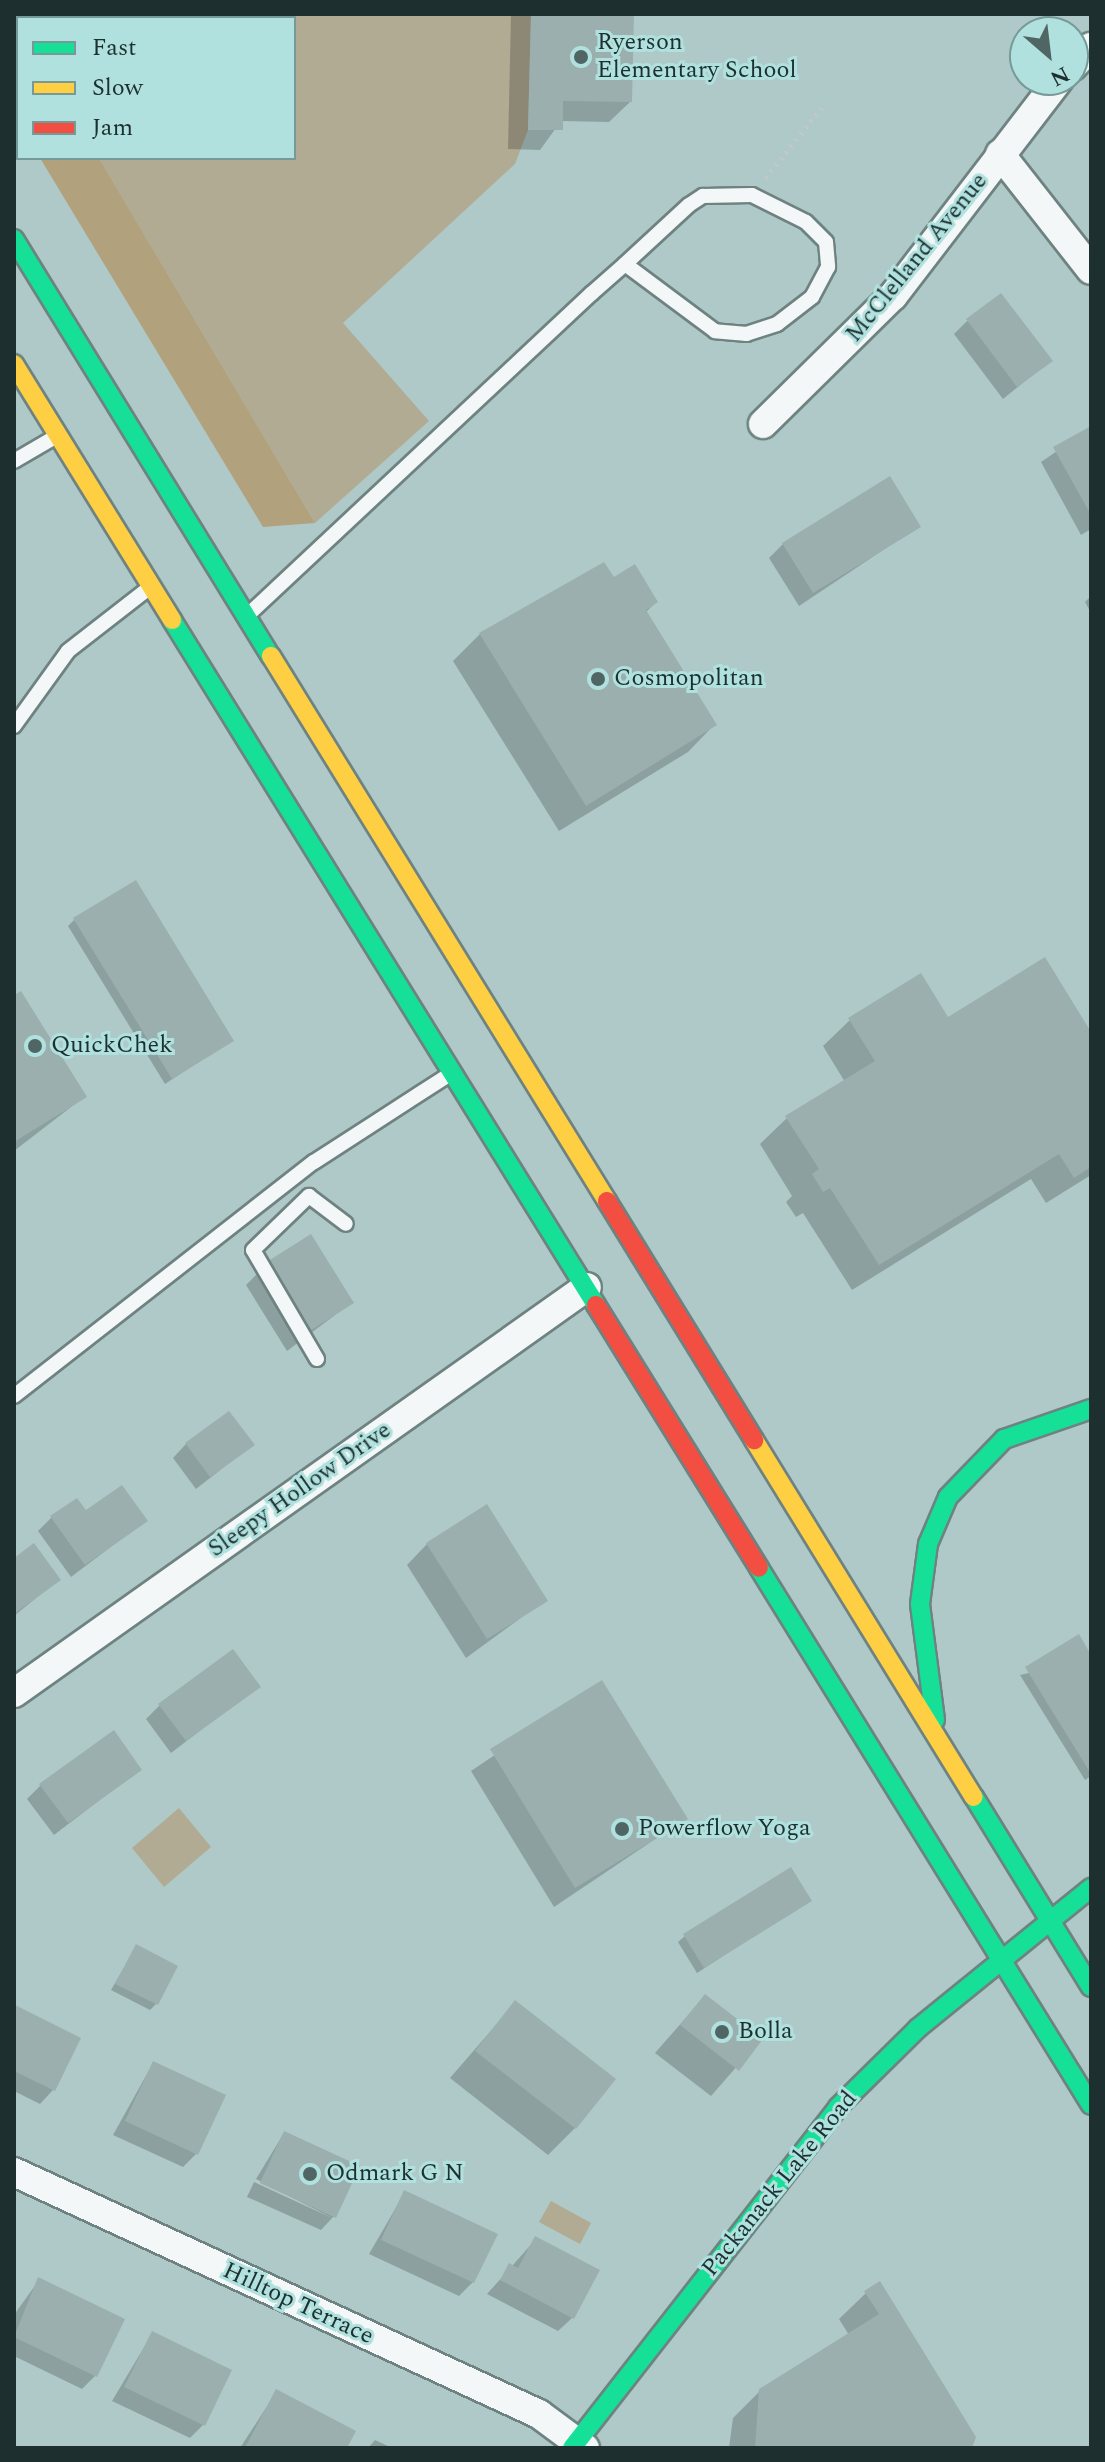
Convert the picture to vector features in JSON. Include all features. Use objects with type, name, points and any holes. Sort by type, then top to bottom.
[{"type":"main road","points":[[14,239],[1091,1987]]},
{"type":"main road","points":[[14,364],[1091,2105]]},
{"type":"main road","points":[[937,1734],[920,1604],[936,1521],[948,1497],[1004,1439],[1091,1409]]},
{"type":"main road","name":"Packanack Lake Road","points":[[578,2446],[838,2107],[1001,1960],[1091,1888]]},
{"type":"street","name":"McClelland Avenue","points":[[763,424],[893,296],[1046,96]]},
{"type":"street","points":[[1000,154],[1091,270]]},
{"type":"street","name":"Sleepy Hollow Drive","points":[[14,1693],[587,1287]]},
{"type":"street","name":"Hilltop Terrace","points":[[14,2172],[539,2414],[578,2446]]},
{"type":"lane","points":[[245,618],[625,264],[703,196],[752,195],[806,222],[826,242],[828,267],[812,297],[777,324],[747,334],[715,331],[625,264]]},
{"type":"lane","points":[[14,461],[58,435]]},
{"type":"lane","points":[[14,726],[68,651],[112,610],[153,586]]},
{"type":"lane","points":[[14,1396],[314,1162],[454,1072]]},
{"type":"lane","points":[[317,1359],[253,1250],[309,1196],[346,1224]]},
{"type":"path","points":[[752,195],[822,107]]},
{"type":"shaded area","points":[[14,14],[119,14],[16,16],[16,67]]},
{"type":"shaded area","points":[[531,14],[528,130],[515,164],[343,323],[429,421],[315,523],[100,160],[296,160],[296,16],[117,16]]},
{"type":"shaded area","points":[[41,160],[100,160],[315,523],[263,527]]},
{"type":"shaded area","points":[[179,1808],[211,1847],[164,1887],[132,1848]]},
{"type":"shaded area","points":[[551,2201],[591,2223],[580,2244],[539,2222]]},
{"type":"building","name":"Ryerson Elementary School","points":[[531,14],[634,14],[632,102],[563,101],[563,130],[528,130]]},
{"type":"building","points":[[1001,293],[1053,361],[1017,387],[966,319]]},
{"type":"building","points":[[1091,426],[1091,515],[1053,447]]},
{"type":"building","points":[[890,476],[921,527],[813,593],[782,543]]},
{"type":"building","name":"Cosmopolitan","points":[[604,562],[614,577],[635,564],[658,602],[646,610],[717,725],[586,806],[479,633]]},
{"type":"building","points":[[136,880],[234,1041],[172,1079],[73,918]]},
{"type":"building","points":[[1045,957],[1091,1032],[1091,1167],[1074,1178],[1059,1154],[879,1265],[830,1188],[823,1192],[812,1174],[819,1169],[785,1116],[875,1061],[848,1018],[921,973],[948,1017]]},
{"type":"building","name":"QuickChek","points":[[21,991],[87,1097],[14,1142],[14,995]]},
{"type":"building","points":[[311,1234],[354,1303],[308,1332],[265,1263]]},
{"type":"building","points":[[229,1411],[255,1445],[210,1477],[185,1443]]},
{"type":"building","points":[[122,1485],[148,1521],[85,1565],[50,1516],[77,1498],[86,1510]]},
{"type":"building","points":[[487,1504],[548,1601],[487,1639],[426,1543]]},
{"type":"building","points":[[34,1543],[61,1580],[14,1614],[14,1558]]},
{"type":"building","points":[[1079,1634],[1091,1655],[1091,1774],[1025,1667]]},
{"type":"building","points":[[233,1649],[261,1687],[186,1741],[158,1704]]},
{"type":"building","points":[[602,1680],[688,1819],[575,1888],[490,1749]]},
{"type":"building","points":[[114,1730],[142,1770],[68,1823],[39,1784]]},
{"type":"building","points":[[791,1867],[812,1901],[704,1968],[683,1934]]},
{"type":"building","points":[[136,1944],[178,1966],[158,2005],[115,1984]]},
{"type":"building","name":"Bolla","points":[[705,1994],[763,2039],[739,2071],[680,2025]]},
{"type":"building","points":[[515,2000],[616,2079],[576,2129],[475,2051]]},
{"type":"building","points":[[15,2005],[81,2038],[55,2091],[14,2071]]},
{"type":"building","points":[[153,2061],[226,2095],[198,2155],[125,2121]]},
{"type":"building","name":"Odmark G N","points":[[284,2131],[360,2166],[336,2218],[260,2183]]},
{"type":"building","points":[[404,2190],[498,2234],[474,2283],[381,2240]]},
{"type":"building","points":[[535,2236],[600,2270],[574,2319],[500,2280],[509,2263],[518,2268]]},
{"type":"building","points":[[38,2277],[125,2319],[97,2377],[14,2337]]},
{"type":"building","points":[[880,2281],[976,2437],[972,2448],[755,2448],[759,2389],[879,2314],[864,2291]]},
{"type":"building","points":[[152,2331],[232,2370],[205,2426],[124,2387]]},
{"type":"building","points":[[276,2389],[356,2431],[347,2448],[246,2446]]},
{"type":"traffic: fast","points":[[14,239],[271,656]]},
{"type":"traffic: fast","points":[[172,620],[596,1305]]},
{"type":"traffic: fast","points":[[935,1720],[920,1604],[928,1544],[948,1497],[1004,1439],[1091,1409]]},
{"type":"traffic: fast","points":[[759,1568],[1091,2105]]},
{"type":"traffic: fast","points":[[974,1797],[1091,1987]]},
{"type":"traffic: fast","points":[[572,2448],[838,2107],[918,2028],[1091,1888]]},
{"type":"traffic: slow","points":[[14,364],[172,620]]},
{"type":"traffic: slow","points":[[271,656],[607,1201]]},
{"type":"traffic: slow","points":[[754,1440],[974,1797]]},
{"type":"traffic: jam","points":[[607,1201],[754,1440]]},
{"type":"traffic: jam","points":[[596,1305],[759,1568]]},
{"type":"place","name":"Ryerson Elementary School","points":[[581,57]]},
{"type":"place","name":"Cosmopolitan","points":[[598,679]]},
{"type":"place","name":"QuickChek","points":[[35,1046]]},
{"type":"place","name":"Powerflow Yoga","points":[[622,1829]]},
{"type":"place","name":"Bolla","points":[[722,2032]]},
{"type":"place","name":"Odmark G N","points":[[310,2174]]}]
